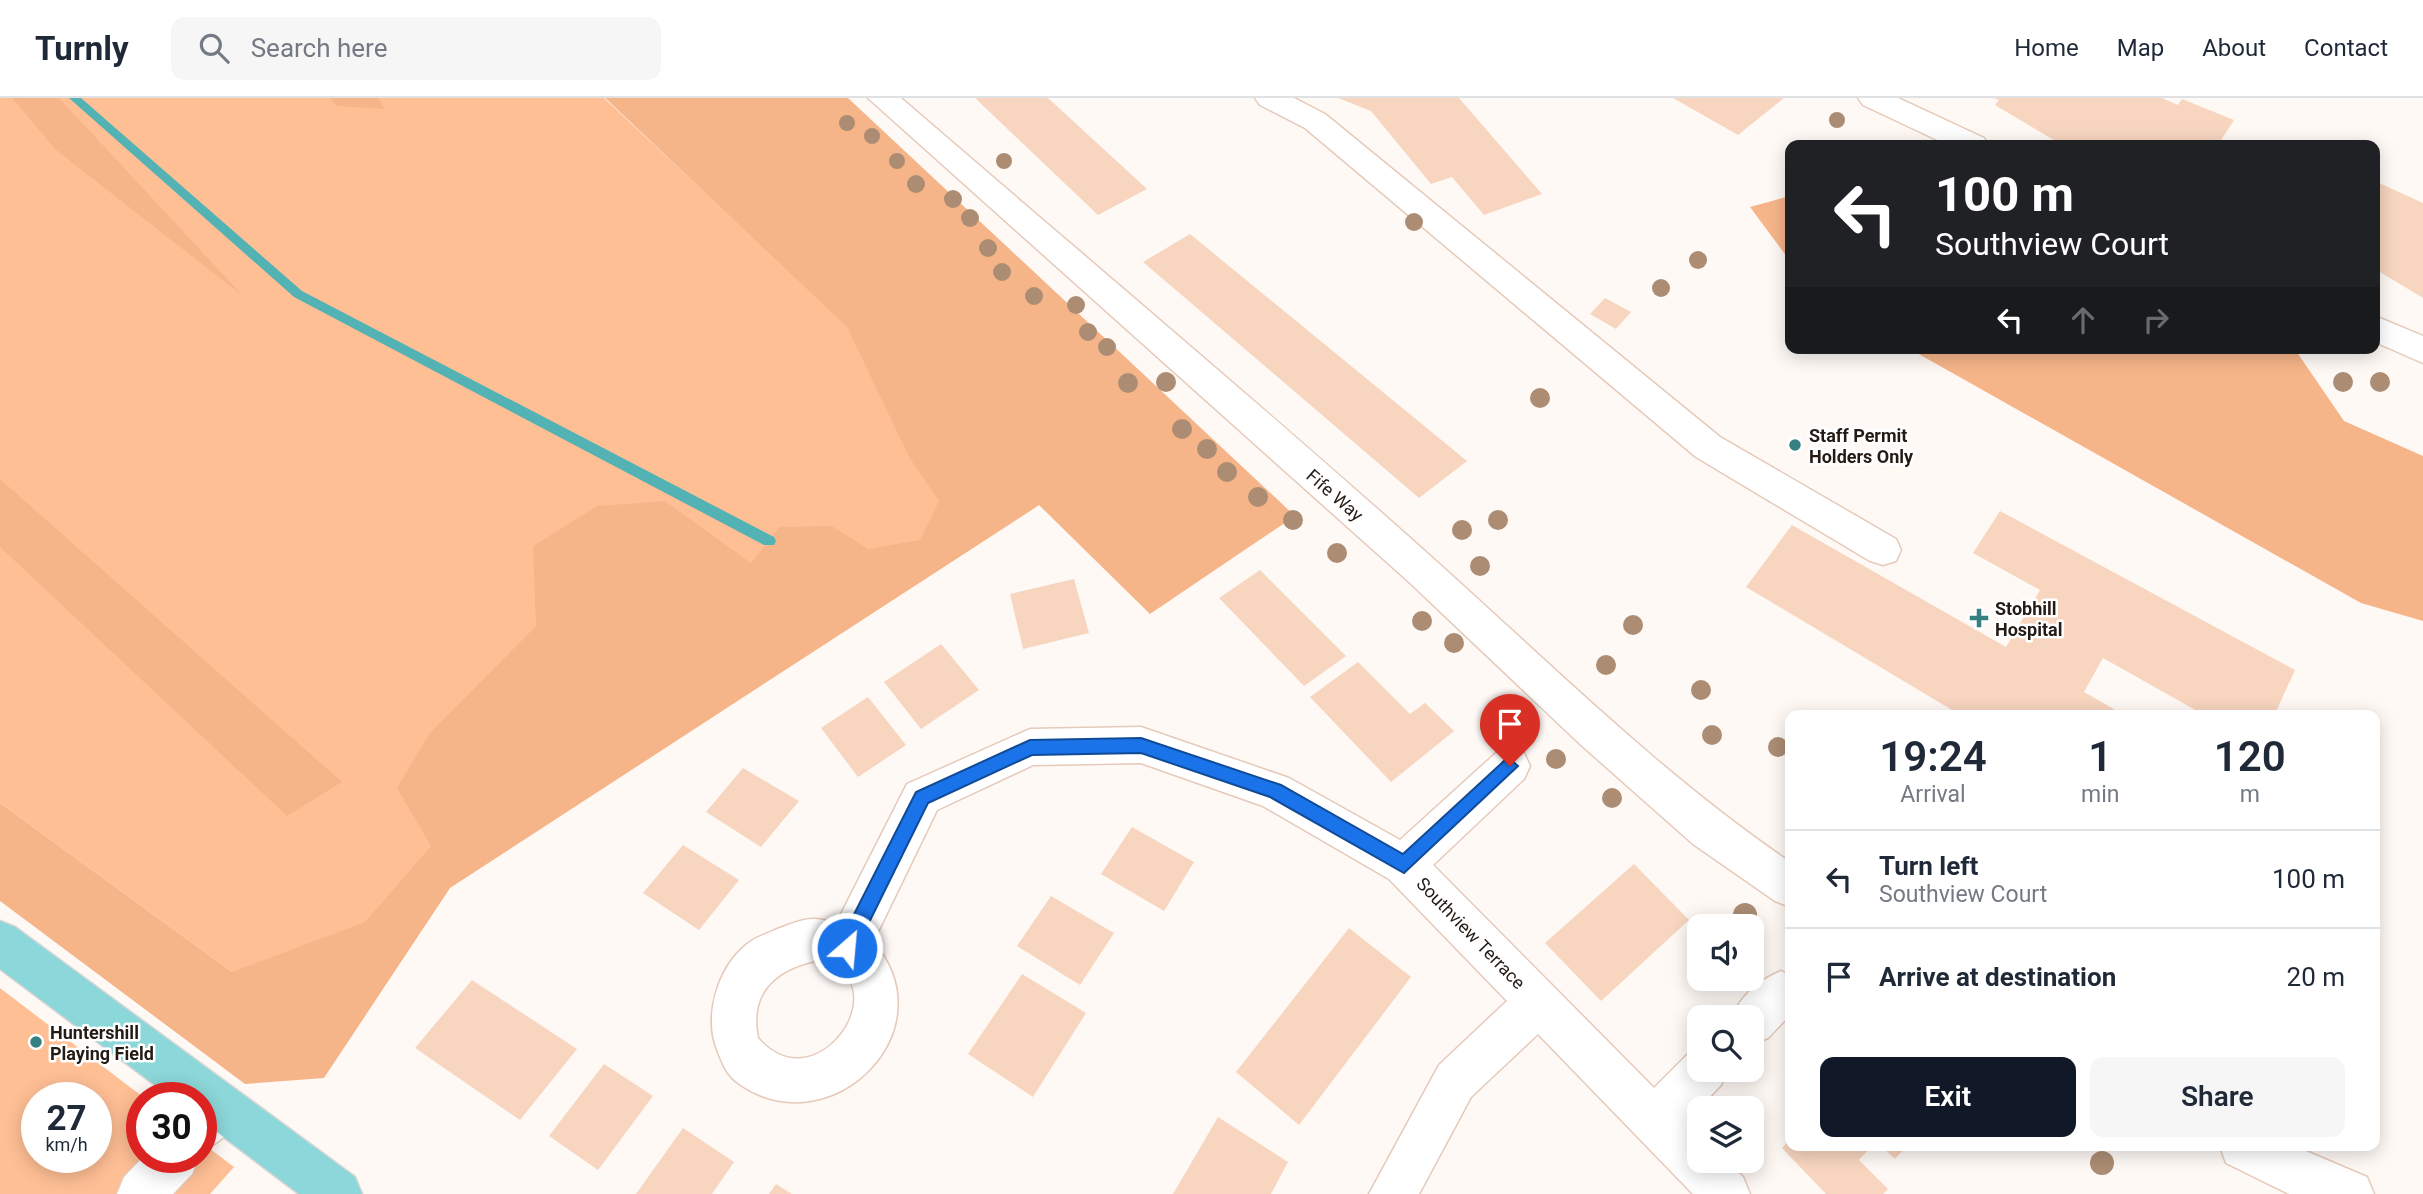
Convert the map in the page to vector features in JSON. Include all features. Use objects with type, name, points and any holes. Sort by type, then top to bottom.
[{"type":"main road","points":[[0,943],[168,1082]]},
{"type":"main road","points":[[217,1122],[338,1194]]},
{"type":"street","name":"Fife Way","points":[[883,98],[1422,571],[1697,821],[1785,883]]},
{"type":"street","points":[[1270,98],[1315,121],[1708,447],[1883,550]]},
{"type":"street","points":[[1872,98],[1962,140]]},
{"type":"street","points":[[2380,330],[2423,349]]},
{"type":"street","name":"Southview Terrace","points":[[847,948],[922,797],[1030,747],[1141,745],[1275,791],[1404,864],[1656,1119],[1726,1194]]},
{"type":"street","points":[[1404,864],[1510,766]]},
{"type":"street","points":[[1393,1194],[1455,1081],[1539,1002]]},
{"type":"street","points":[[1656,1119],[1692,1082]]},
{"type":"street","points":[[2253,1151],[2319,1184],[2350,1194]]},
{"type":"street","points":[[141,1194],[160,1173]]},
{"type":"shaded area","points":[[0,98],[604,98],[1039,505],[273,1002],[0,803]]},
{"type":"shaded area","points":[[12,98],[59,98],[244,297],[56,150]]},
{"type":"shaded area","points":[[330,98],[379,98],[384,109],[337,106]]},
{"type":"shaded area","points":[[605,98],[848,98],[1295,516],[1150,614],[1039,505],[450,888],[324,1078],[245,1084],[0,901],[0,803],[232,972],[365,922],[431,846],[397,788],[429,734],[536,626],[533,546],[597,506],[665,501],[751,563],[780,527],[832,526],[868,549],[920,540],[939,501],[909,457],[847,327]]},
{"type":"shaded area","points":[[1785,197],[1785,254],[1750,207]]},
{"type":"shaded area","points":[[1919,354],[2298,354],[2344,421],[2423,456],[2423,621],[2361,603]]},
{"type":"shaded area","points":[[0,479],[342,782],[287,816],[0,547]]},
{"type":"shaded area","name":"Huntershill Playing Field","points":[[0,988],[126,1084],[126,1173],[217,1173],[217,1154],[234,1167],[210,1194],[0,1194]]},
{"type":"building","points":[[975,98],[1048,98],[1147,189],[1098,215]]},
{"type":"building","points":[[1338,98],[1459,98],[1542,194],[1484,215],[1452,177],[1431,184],[1371,111]]},
{"type":"building","points":[[1673,98],[1784,98],[1738,135]]},
{"type":"building","points":[[1994,98],[2162,98],[2178,105],[2182,99],[2234,120],[2221,140],[2054,140],[1995,105],[1999,100]]},
{"type":"building","points":[[2380,183],[2423,203],[2423,298],[2380,272]]},
{"type":"building","points":[[1190,234],[1467,461],[1419,498],[1143,262]]},
{"type":"building","points":[[1605,298],[1631,312],[1616,329],[1590,314]]},
{"type":"building","points":[[2000,511],[2295,670],[2277,710],[2195,710],[2103,658],[2084,692],[2116,710],[1952,710],[1746,587],[1792,525],[2006,647],[2040,590],[1973,553]]},
{"type":"building","points":[[1260,570],[1346,656],[1304,686],[1219,598]]},
{"type":"building","points":[[1074,579],[1089,633],[1023,649],[1010,594]]},
{"type":"building","points":[[941,644],[979,690],[921,729],[884,682]]},
{"type":"building","points":[[1358,662],[1410,714],[1425,703],[1454,731],[1391,782],[1310,697]]},
{"type":"building","points":[[868,697],[906,745],[858,777],[821,728]]},
{"type":"building","points":[[743,768],[799,801],[761,847],[706,812]]},
{"type":"building","points":[[1132,827],[1194,862],[1164,911],[1101,874]]},
{"type":"building","points":[[683,845],[739,880],[699,930],[643,893]]},
{"type":"building","points":[[1634,864],[1687,918],[1687,922],[1601,1001],[1545,943]]},
{"type":"building","points":[[1051,896],[1114,933],[1080,985],[1017,946]]},
{"type":"building","points":[[1349,928],[1411,977],[1299,1125],[1236,1072]]},
{"type":"building","points":[[1022,974],[1086,1013],[1033,1097],[968,1054]]},
{"type":"building","points":[[472,980],[577,1049],[520,1120],[415,1048]]},
{"type":"building","points":[[604,1064],[653,1096],[598,1170],[549,1136]]},
{"type":"building","points":[[1218,1117],[1288,1162],[1271,1194],[1173,1194]]},
{"type":"building","points":[[683,1128],[734,1162],[712,1194],[636,1194]]},
{"type":"building","points":[[1785,1145],[1785,1151],[1867,1151],[1859,1160],[1888,1189],[1883,1194],[1826,1194],[1782,1148]]},
{"type":"building","points":[[1886,1151],[1902,1151],[1895,1159]]},
{"type":"building","points":[[776,1184],[792,1194],[769,1194]]},
{"type":"waterway","points":[[74,98],[298,294],[769,541]]},
{"type":"place","name":"Staff Permit Holders Only","points":[[1795,445]]},
{"type":"place","name":"Stobhill Hospital","points":[[1979,618]]},
{"type":"place","name":"Huntershill Playing Field","points":[[36,1042]]},
{"type":"route","points":[[847,948],[922,797],[1030,747],[1141,745],[1275,791],[1404,864],[1510,766]]}]
